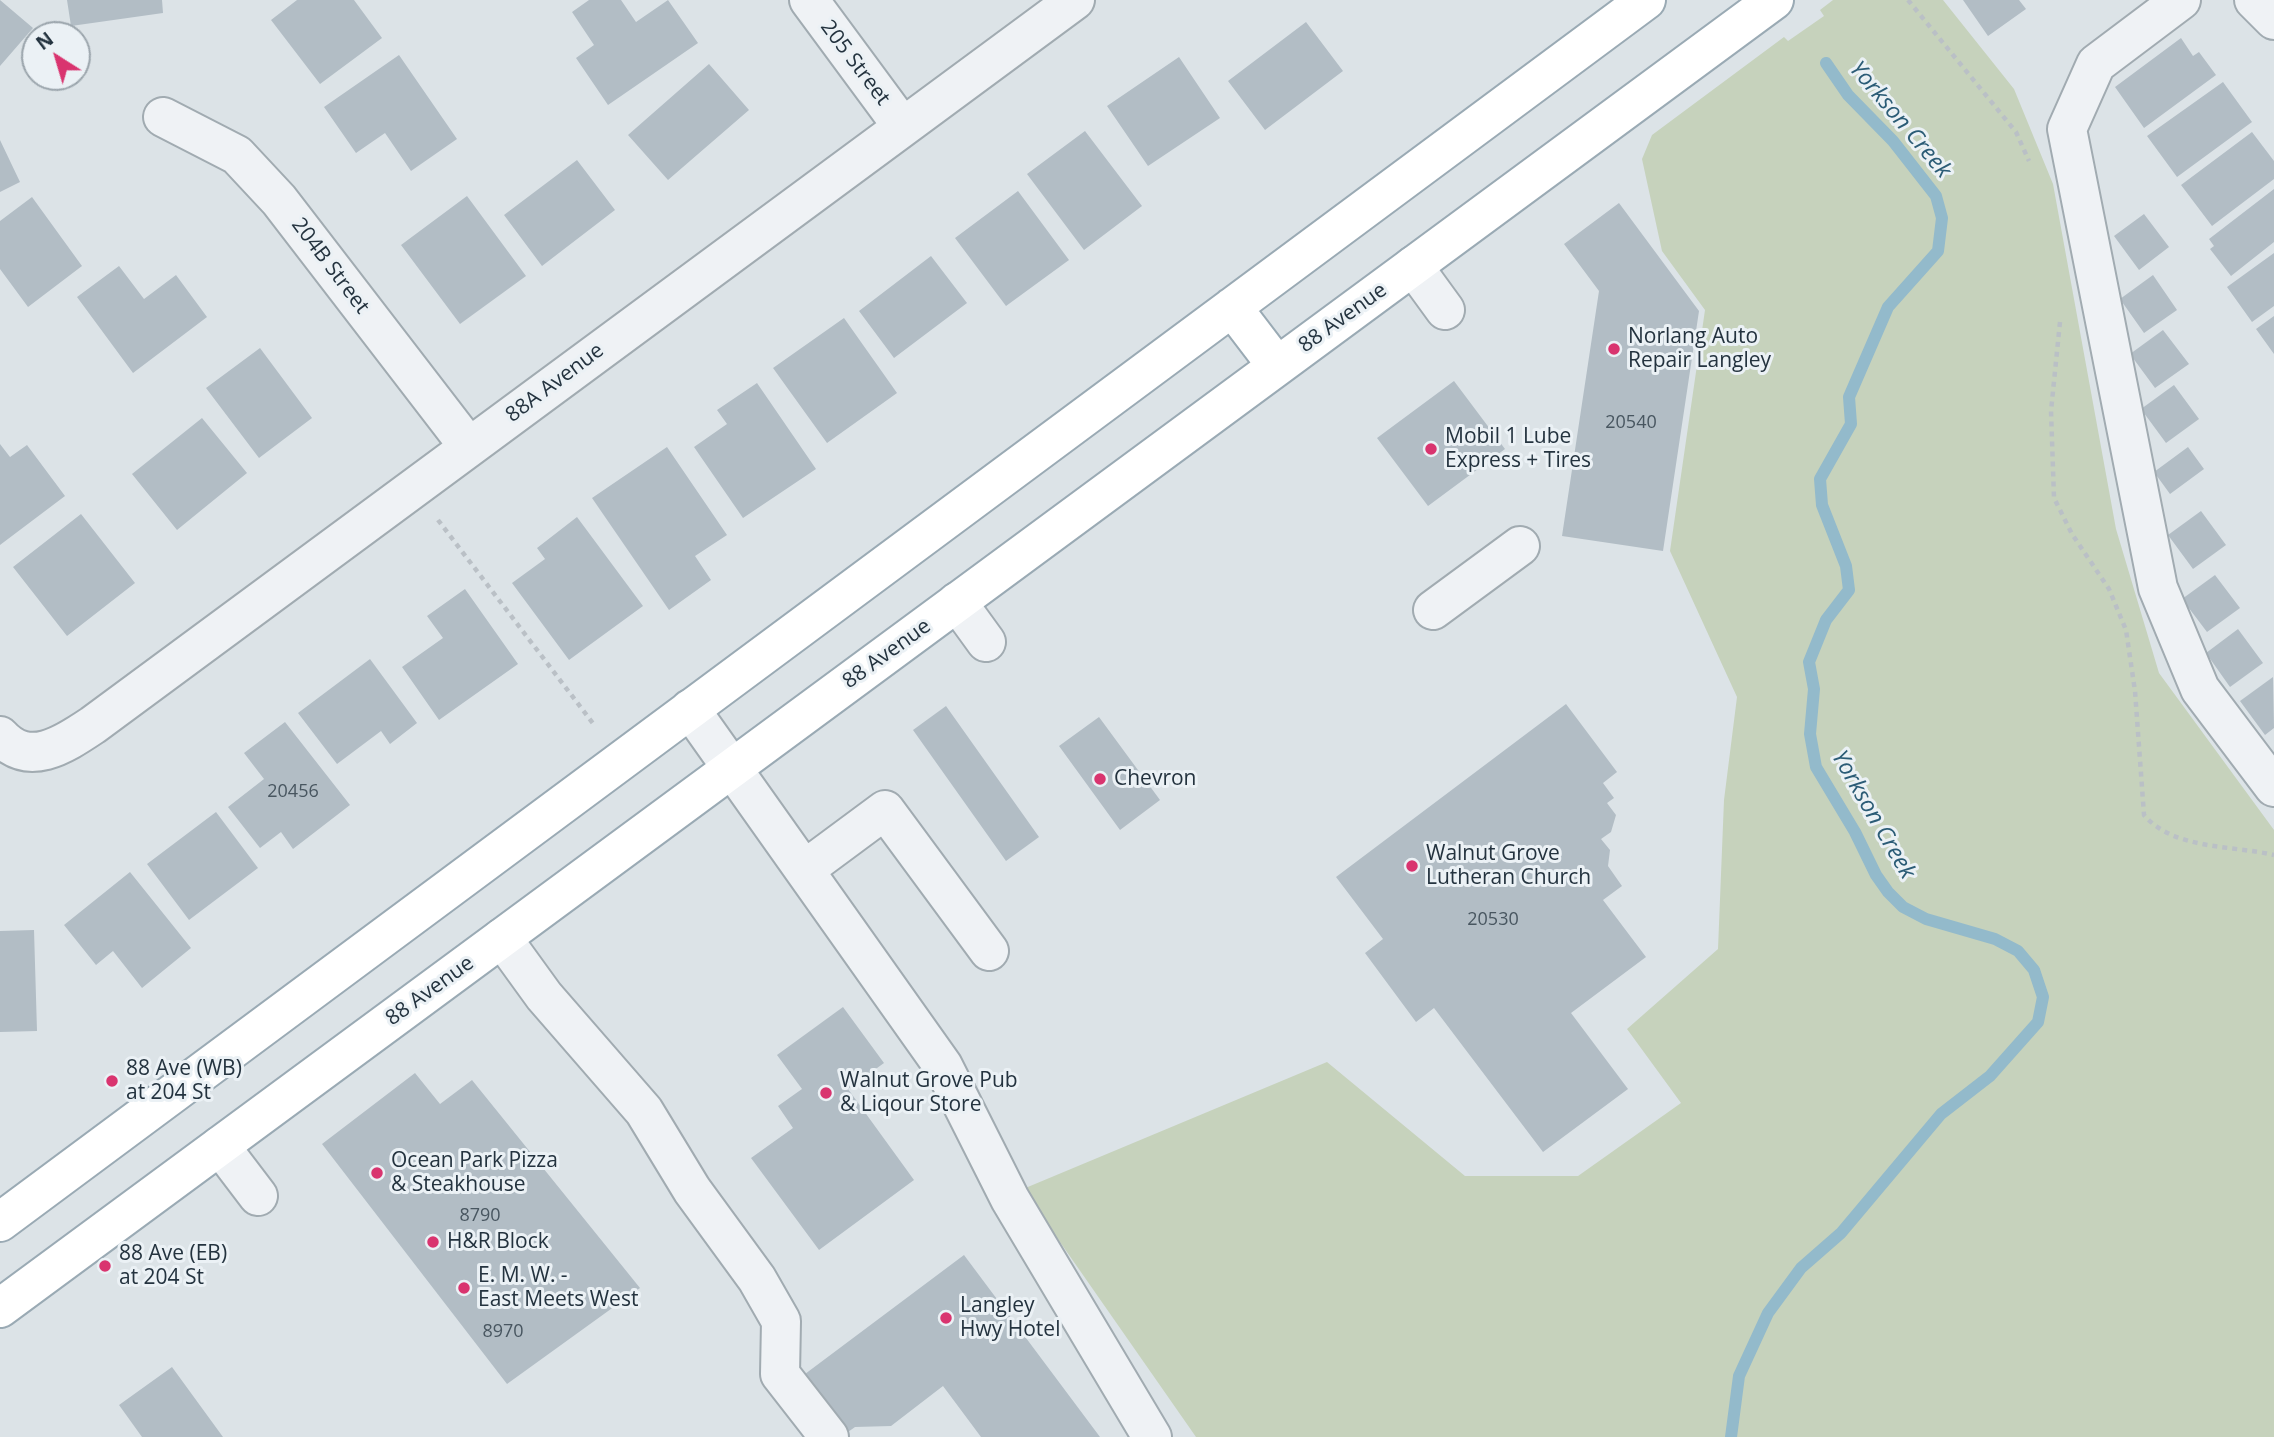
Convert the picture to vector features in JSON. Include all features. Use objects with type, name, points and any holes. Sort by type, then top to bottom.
[{"type":"main road","points":[[0,1222],[1646,0]]},
{"type":"main road","name":"88 Avenue","points":[[0,1308],[1774,0]]},
{"type":"main road","points":[[1232,307],[1277,366]]},
{"type":"street","name":"205 Street","points":[[809,0],[902,126]]},
{"type":"street","name":"88A Avenue","points":[[14,745],[58,749],[93,725],[1075,0]]},
{"type":"street","points":[[2181,0],[2096,64],[2067,129],[2158,588],[2200,689],[2274,787]]},
{"type":"street","points":[[2254,0],[2274,20]]},
{"type":"street","name":"204B Street","points":[[163,117],[237,155],[279,200],[469,447]]},
{"type":"street","points":[[1413,266],[1446,310]]},
{"type":"street","points":[[1433,610],[1520,546]]},
{"type":"street","points":[[957,602],[986,642]]},
{"type":"street","points":[[690,709],[943,1066],[1010,1199],[1152,1437]]},
{"type":"street","points":[[804,870],[886,810],[989,951]]},
{"type":"street","points":[[502,938],[544,996],[644,1111],[692,1190],[757,1279],[781,1321],[780,1374],[828,1437]]},
{"type":"street","points":[[220,1146],[258,1196]]},
{"type":"path","points":[[1908,0],[2016,132],[2032,167]]},
{"type":"path","points":[[431,511],[595,726]]},
{"type":"green space","points":[[1833,0],[1943,0],[2014,89],[2053,184],[2116,529],[2159,673],[2274,830],[2274,1437],[1196,1437],[1023,1189],[1327,1062],[1465,1176],[1578,1176],[1681,1103],[1627,1029],[1718,949],[1724,800],[1737,697],[1670,551],[1705,310],[1662,251],[1642,159],[1652,135],[1784,37],[1788,41],[1824,16],[1820,10]]},
{"type":"building","points":[[0,0],[25,21],[21,21],[21,42],[0,66]]},
{"type":"building","points":[[67,0],[162,0],[163,13],[91,23],[91,21],[70,21]]},
{"type":"building","points":[[297,0],[354,0],[382,38],[320,84],[271,20]]},
{"type":"building","points":[[589,0],[621,0],[636,22],[668,0],[698,43],[608,105],[576,58],[594,45],[572,12]]},
{"type":"building","points":[[1963,0],[2019,0],[2026,9],[1988,36]]},
{"type":"building","points":[[1306,22],[1343,71],[1265,130],[1228,81]]},
{"type":"building","points":[[2181,38],[2193,56],[2199,52],[2216,75],[2144,128],[2115,87]]},
{"type":"building","points":[[399,55],[457,139],[411,171],[385,133],[356,153],[324,107]]},
{"type":"building","points":[[1179,57],[1220,118],[1148,166],[1107,106]]},
{"type":"building","points":[[709,64],[749,110],[668,180],[628,135]]},
{"type":"building","points":[[2223,82],[2252,122],[2177,177],[2147,136]]},
{"type":"building","points":[[1085,131],[1142,206],[1084,250],[1027,174]]},
{"type":"building","points":[[2252,132],[2274,161],[2274,179],[2212,226],[2181,185]]},
{"type":"building","points":[[0,140],[20,182],[0,192]]},
{"type":"building","points":[[577,160],[615,210],[542,266],[504,215]]},
{"type":"building","points":[[2274,189],[2274,242],[2231,276],[2210,249],[2214,246],[2209,239]]},
{"type":"building","points":[[1018,191],[1069,260],[1006,306],[955,238]]},
{"type":"building","points":[[467,196],[526,276],[460,324],[401,245]]},
{"type":"building","points":[[32,197],[82,266],[28,307],[0,269],[0,221]]},
{"type":"building","points":[[1619,203],[1699,311],[1663,551],[1562,536],[1599,291],[1564,244]]},
{"type":"building","points":[[2144,214],[2169,247],[2139,270],[2114,236]]},
{"type":"building","points":[[2274,253],[2274,306],[2252,322],[2227,287]]},
{"type":"building","points":[[931,256],[967,303],[894,358],[859,311]]},
{"type":"building","points":[[119,266],[144,299],[176,275],[207,317],[133,373],[77,297]]},
{"type":"building","points":[[2153,275],[2177,310],[2144,333],[2120,299]]},
{"type":"building","points":[[2274,316],[2274,354],[2256,329]]},
{"type":"building","points":[[844,318],[897,393],[827,443],[773,368]]},
{"type":"building","points":[[2163,330],[2189,364],[2155,388],[2130,354]]},
{"type":"building","points":[[260,348],[312,418],[259,458],[206,388]]},
{"type":"building","points":[[1454,381],[1505,449],[1428,506],[1377,438]]},
{"type":"building","points":[[757,383],[816,469],[743,518],[694,447],[727,424],[717,410]]},
{"type":"building","points":[[2174,385],[2199,419],[2166,443],[2141,409]]},
{"type":"building","points":[[202,418],[247,473],[177,530],[132,474]]},
{"type":"building","points":[[0,444],[10,457],[27,445],[65,496],[0,545]]},
{"type":"building","points":[[667,447],[727,535],[695,556],[711,580],[669,610],[592,498]]},
{"type":"building","points":[[2188,447],[2204,469],[2170,494],[2154,472]]},
{"type":"building","points":[[2201,511],[2226,545],[2193,569],[2168,535]]},
{"type":"building","points":[[81,514],[135,583],[67,636],[13,567]]},
{"type":"building","points":[[577,517],[643,606],[569,660],[512,583],[545,559],[537,548]]},
{"type":"building","points":[[2215,575],[2240,608],[2207,632],[2182,599]]},
{"type":"building","points":[[465,589],[518,664],[439,720],[402,667],[443,638],[427,616]]},
{"type":"building","points":[[2238,629],[2263,663],[2230,687],[2206,653]]},
{"type":"building","points":[[370,659],[417,723],[390,744],[381,731],[337,764],[298,713]]},
{"type":"building","points":[[2273,677],[2274,728],[2265,735],[2240,701]]},
{"type":"building","points":[[1566,704],[1617,772],[1603,783],[1614,798],[1607,803],[1616,815],[1611,832],[1601,839],[1610,850],[1608,866],[1622,886],[1603,900],[1646,957],[1571,1013],[1628,1089],[1543,1152],[1434,1008],[1416,1022],[1365,953],[1383,939],[1336,877]]},
{"type":"building","points":[[946,706],[1039,837],[1006,861],[913,730]]},
{"type":"building","points":[[1099,717],[1160,800],[1120,830],[1059,746]]},
{"type":"building","points":[[285,722],[350,805],[293,849],[281,832],[260,848],[228,807],[264,779],[244,753]]},
{"type":"building","points":[[216,812],[258,868],[189,920],[147,864]]},
{"type":"building","points":[[130,872],[191,948],[142,988],[113,951],[96,965],[64,925]]},
{"type":"building","points":[[34,930],[37,1031],[0,1032],[0,931]]},
{"type":"building","points":[[843,1007],[884,1063],[848,1089],[914,1180],[819,1250],[751,1158],[793,1128],[778,1106],[802,1089],[777,1055]]},
{"type":"building","points":[[415,1073],[440,1104],[472,1080],[640,1288],[507,1384],[322,1144]]},
{"type":"building","name":"Langley Hwy Hotel","points":[[964,1255],[1100,1437],[981,1437],[943,1386],[891,1426],[855,1427],[841,1437],[797,1380]]},
{"type":"building","points":[[172,1367],[223,1437],[142,1437],[119,1405]]},
{"type":"waterway","name":"Yorkson Creek","points":[[1731,1437],[1739,1376],[1768,1313],[1801,1268],[1841,1233],[1941,1114],[1990,1076],[2038,1022],[2043,997],[2034,970],[2018,951],[1995,939],[1926,919],[1903,907],[1888,892],[1816,767],[1810,734],[1814,689],[1809,662],[1826,620],[1849,590],[1846,566],[1822,505],[1820,479],[1851,424],[1849,397],[1888,307],[1938,251],[1942,218],[1936,196],[1893,141],[1848,95],[1826,63]]},
{"type":"place","name":"Norlang Auto Repair Langley","points":[[1614,349]]},
{"type":"place","name":"Mobil 1 Lube Express + Tires","points":[[1431,449]]},
{"type":"place","name":"Chevron","points":[[1100,779]]},
{"type":"place","name":"Walnut Grove Lutheran Church","points":[[1412,866]]},
{"type":"place","name":"88 Ave (WB) at 204 St","points":[[112,1081]]},
{"type":"place","name":"Walnut Grove Pub & Liqour Store","points":[[826,1093]]},
{"type":"place","name":"Ocean Park Pizza & Steakhouse","points":[[377,1173]]},
{"type":"place","name":"H&R Block","points":[[433,1242]]},
{"type":"place","name":"88 Ave (EB) at 204 St","points":[[105,1266]]},
{"type":"place","name":"E. M. W. - East Meets West","points":[[464,1288]]},
{"type":"place","name":"Langley Hwy Hotel","points":[[946,1318]]}]
